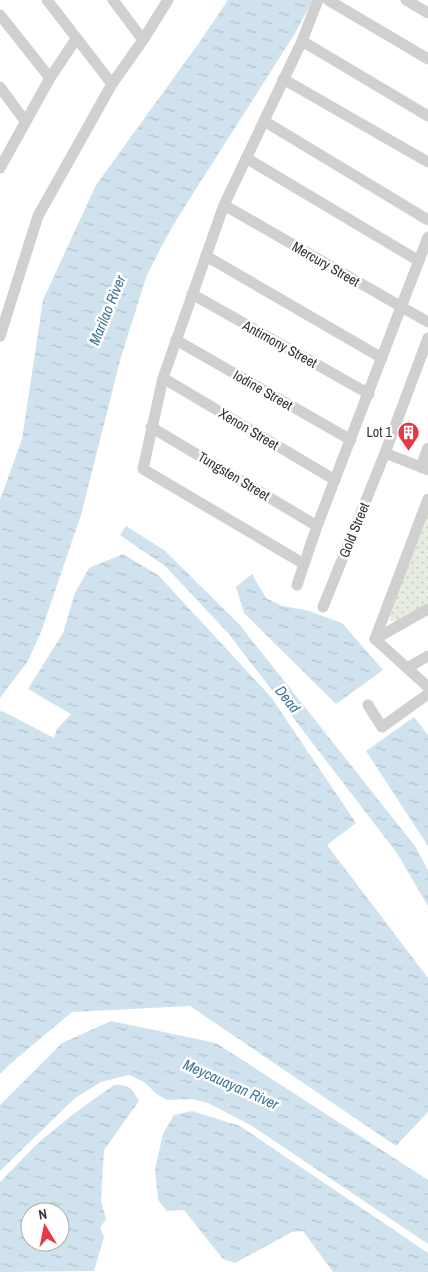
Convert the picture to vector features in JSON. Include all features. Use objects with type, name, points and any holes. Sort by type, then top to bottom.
[{"type":"street","points":[[47,0],[112,84]]},
{"type":"street","points":[[113,0],[143,40]]},
{"type":"street","points":[[1,329],[38,216],[112,84],[168,0]]},
{"type":"street","points":[[304,564],[143,469],[163,378],[224,205],[302,41],[318,0]]},
{"type":"street","points":[[328,0],[428,59]]},
{"type":"street","points":[[406,0],[428,13]]},
{"type":"street","points":[[0,15],[50,78]]},
{"type":"street","points":[[0,167],[50,78],[76,39]]},
{"type":"street","points":[[302,41],[428,116]]},
{"type":"street","points":[[283,78],[428,162]]},
{"type":"street","points":[[0,87],[25,122]]},
{"type":"street","points":[[264,121],[428,220]]},
{"type":"street","points":[[246,158],[419,260]]},
{"type":"street","name":"Mercury Street","points":[[224,205],[428,322]]},
{"type":"street","points":[[297,584],[428,237]]},
{"type":"street","points":[[206,256],[382,358]]},
{"type":"street","name":"Antimony Street","points":[[192,294],[369,394]]},
{"type":"street","name":"Gold Street","points":[[324,607],[428,338]]},
{"type":"street","name":"Iodine Street","points":[[176,340],[351,440]]},
{"type":"street","name":"Xenon Street","points":[[163,378],[335,480]]},
{"type":"street","name":"Tungsten Street","points":[[151,427],[318,526]]},
{"type":"street","points":[[385,453],[424,468],[428,448]]},
{"type":"street","points":[[375,639],[428,498]]},
{"type":"street","points":[[375,639],[428,609]]},
{"type":"street","points":[[375,639],[428,688]]},
{"type":"street","points":[[407,668],[428,656]]},
{"type":"street","points":[[368,705],[382,727],[428,694]]},
{"type":"shaded area","points":[[428,515],[428,605],[399,621],[390,621],[390,613]]},
{"type":"water","name":"Marilao River","points":[[228,0],[313,0],[294,35],[167,236],[147,275],[121,357],[81,515],[41,632],[28,661],[0,698],[0,500],[22,439],[43,300],[96,185]]},
{"type":"water","name":"Dead","points":[[126,526],[164,550],[239,624],[415,846],[428,870],[428,906],[397,853],[228,633],[165,566],[120,535]]},
{"type":"water","points":[[123,554],[158,575],[271,697],[356,823],[327,845],[428,978],[428,1112],[396,1146],[190,1006],[72,1012],[0,1074],[0,712],[2,711],[54,738],[57,729],[71,714],[28,689],[63,633],[75,593],[89,568]]},
{"type":"water","points":[[252,574],[266,598],[282,606],[306,610],[342,623],[383,670],[336,704],[244,613],[236,587]]},
{"type":"water","points":[[414,717],[428,735],[428,846],[366,751]]},
{"type":"water","name":"Meycauayan River","points":[[111,1021],[216,1043],[428,1180],[428,1244],[252,1126],[208,1103],[192,1099],[167,1100],[158,1095],[144,1082],[129,1075],[101,1082],[75,1098],[0,1171],[0,1105],[62,1043]]},
{"type":"water","points":[[114,1085],[130,1088],[139,1101],[104,1150],[101,1201],[106,1219],[100,1228],[104,1237],[94,1271],[0,1272],[0,1182],[38,1143],[72,1115]]},
{"type":"water","points":[[192,1111],[240,1126],[428,1253],[428,1272],[333,1272],[303,1231],[292,1232],[235,1263],[223,1259],[184,1210],[167,1211],[158,1200],[155,1169],[163,1134],[174,1115]]},
{"type":"place","name":"Lot 1","points":[[408,451]]}]
